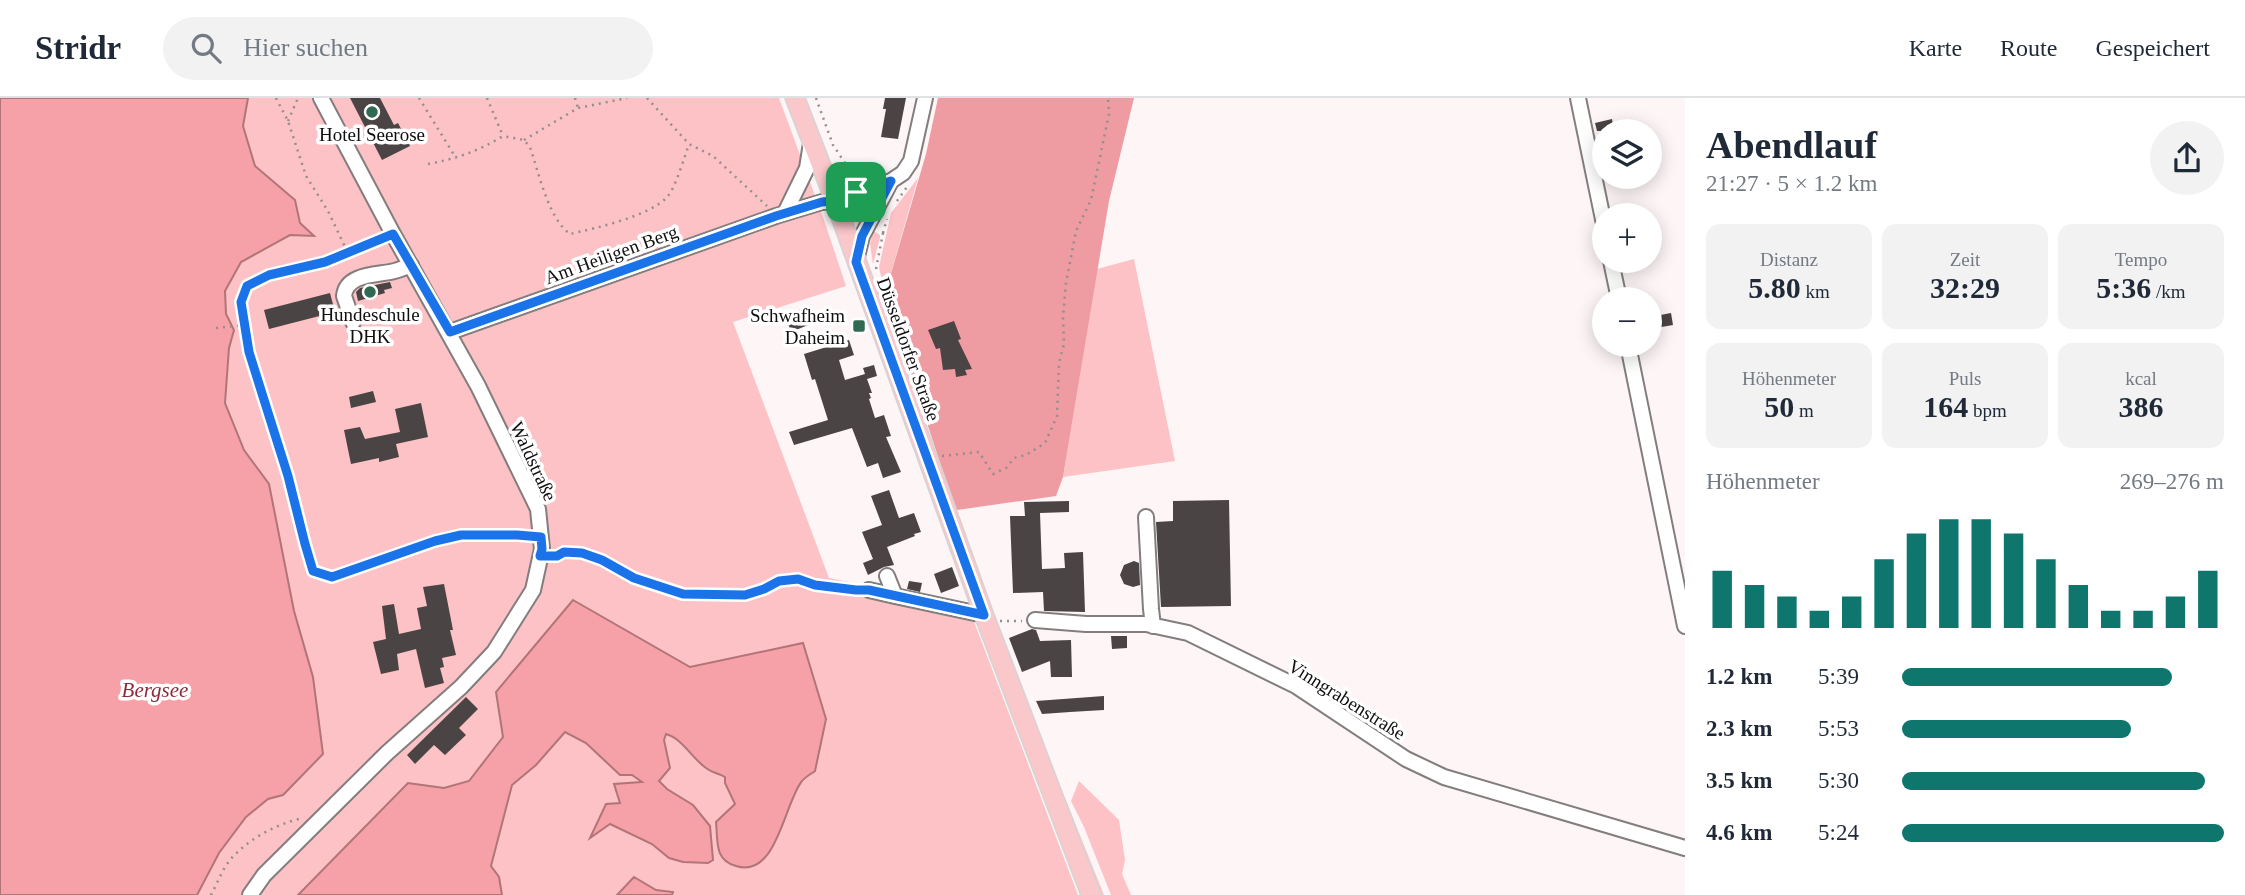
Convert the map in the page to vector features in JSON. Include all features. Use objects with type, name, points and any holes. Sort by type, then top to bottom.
[{"type":"main road","name":"Düsseldorfer Straße","points":[[795,98],[835,201],[984,615],[1091,895]]},
{"type":"street","name":"Waldstraße","points":[[250,895],[264,875],[387,753],[461,687],[494,652],[533,590],[542,549],[538,509],[450,332],[393,234],[321,98]]},
{"type":"street","points":[[856,262],[862,236],[891,181],[903,173],[911,161],[925,98]]},
{"type":"street","points":[[1578,98],[1600,203]]},
{"type":"street","points":[[785,213],[807,169],[811,143]]},
{"type":"street","name":"Am Heiligen Berg","points":[[450,332],[785,213],[835,201],[891,181]]},
{"type":"street","points":[[353,322],[344,296],[348,285],[362,277],[393,272],[411,265]]},
{"type":"street","points":[[1630,357],[1685,626]]},
{"type":"street","points":[[1146,517],[1153,626]]},
{"type":"street","points":[[887,576],[895,596]]},
{"type":"street","points":[[869,590],[984,615]]},
{"type":"street","name":"Vinngrabenstraße","points":[[1035,621],[1153,626],[1188,633],[1296,686],[1406,759],[1444,777],[1685,848]]},
{"type":"path","points":[[276,98],[288,121],[306,176],[328,211],[347,251]]},
{"type":"path","points":[[288,121],[298,98]]},
{"type":"path","points":[[419,98],[456,158]]},
{"type":"path","points":[[487,98],[503,136]]},
{"type":"path","points":[[575,98],[578,108]]},
{"type":"path","points":[[524,140],[578,108],[627,98]]},
{"type":"path","points":[[646,98],[689,145],[713,156],[767,206]]},
{"type":"path","points":[[816,98],[833,145],[849,169],[856,192]]},
{"type":"path","points":[[933,458],[979,452],[993,474],[1006,468],[1014,458],[1027,455],[1045,443],[1057,416],[1059,363],[1064,344],[1066,283],[1076,231],[1091,200],[1109,114],[1108,98]]},
{"type":"path","points":[[428,164],[484,148],[503,136],[524,140],[530,147],[553,213],[562,228],[570,234],[617,222],[649,209],[668,196],[689,145]]},
{"type":"path","points":[[878,279],[876,267],[883,233],[891,209],[912,179],[911,161]]},
{"type":"path","points":[[869,223],[883,233]]},
{"type":"path","points":[[393,234],[325,262],[269,275],[247,286],[241,302],[249,352],[288,476],[313,571],[332,577],[435,541],[461,535],[541,537]]},
{"type":"path","points":[[216,328],[245,326]]},
{"type":"path","points":[[540,556],[557,556],[564,552],[582,553],[602,560],[634,578],[683,594],[745,595],[779,581],[798,579],[815,585],[869,590]]},
{"type":"path","points":[[984,615],[1002,621],[1035,621]]},
{"type":"path","points":[[211,895],[230,860],[258,836],[283,822]]},
{"type":"shaded area","points":[[0,98],[779,98],[846,286],[733,322],[829,578],[869,586],[973,619],[1078,895],[0,895]]},
{"type":"shaded area","points":[[938,98],[1134,98],[1109,201],[1063,477],[1056,496],[955,509],[885,294],[926,154]]},
{"type":"shaded area","points":[[918,178],[885,294],[879,267],[891,213]]},
{"type":"shaded area","points":[[873,231],[880,235],[880,238],[873,264],[870,244]]},
{"type":"shaded area","points":[[1134,259],[1175,461],[1063,477],[1097,269]]},
{"type":"shaded area","points":[[1055,778],[1067,803],[1104,895],[1101,895]]},
{"type":"shaded area","points":[[1079,781],[1119,820],[1125,860],[1122,874],[1131,895],[1111,895],[1071,801]]},
{"type":"water","name":"Bergsee","points":[[0,98],[248,98],[243,126],[255,166],[295,200],[300,223],[314,236],[290,235],[241,262],[225,291],[226,314],[234,330],[229,348],[225,403],[244,450],[269,484],[294,611],[313,677],[323,754],[283,795],[268,799],[246,817],[219,853],[197,895],[0,895]]},
{"type":"water","points":[[573,600],[690,667],[803,643],[826,719],[815,771],[803,780],[778,837],[761,861],[750,867],[736,866],[724,859],[719,849],[716,822],[735,804],[725,777],[703,766],[678,740],[666,734],[664,740],[670,768],[659,781],[693,805],[710,826],[713,860],[708,863],[683,862],[669,858],[652,844],[610,824],[590,838],[606,804],[620,803],[614,784],[642,782],[632,775],[620,775],[586,743],[565,732],[536,765],[512,785],[491,866],[499,877],[502,895],[298,895],[408,783],[444,788],[469,781],[503,737],[496,692]]},
{"type":"water","points":[[634,877],[656,890],[673,892],[672,895],[617,895]]},
{"type":"building","points":[[350,98],[380,98],[394,125],[398,123],[410,146],[382,160]]},
{"type":"building","points":[[885,98],[906,98],[898,139],[881,137],[886,109],[883,109]]},
{"type":"building","name":"Hundeschule DHK","points":[[390,282],[392,288],[384,290],[385,293],[358,301],[356,292],[360,288]]},
{"type":"building","points":[[330,293],[335,312],[269,329],[264,310]]},
{"type":"building","points":[[807,307],[813,323],[791,332],[785,315]]},
{"type":"building","points":[[1671,313],[1673,325],[1662,327],[1662,315]]},
{"type":"building","points":[[954,321],[961,339],[958,340],[972,369],[965,370],[967,375],[956,377],[955,369],[943,370],[940,348],[936,349],[928,330]]},
{"type":"building","points":[[849,340],[854,355],[839,360],[845,380],[865,374],[863,368],[874,365],[877,376],[867,379],[872,393],[869,393],[869,399],[875,418],[884,415],[891,436],[886,437],[901,472],[883,478],[878,463],[867,467],[852,428],[794,445],[789,432],[828,420],[804,354]]},
{"type":"building","points":[[373,391],[376,402],[351,408],[349,397]]},
{"type":"building","points":[[421,403],[428,437],[396,444],[399,457],[351,464],[344,430],[360,427],[365,439],[400,432],[395,409]]},
{"type":"building","points":[[889,490],[899,518],[914,513],[921,532],[887,547],[894,565],[868,575],[863,563],[873,559],[862,532],[882,525],[871,496]]},
{"type":"building","points":[[1229,500],[1231,606],[1161,607],[1156,522],[1173,521],[1173,501]]},
{"type":"building","points":[[1069,501],[1069,512],[1040,513],[1042,569],[1065,568],[1064,553],[1083,552],[1085,612],[1044,611],[1043,592],[1013,593],[1010,516],[1025,516],[1024,502]]},
{"type":"building","points":[[1134,561],[1139,563],[1140,585],[1133,587],[1124,584],[1120,575],[1124,565]]},
{"type":"building","points":[[952,567],[959,586],[941,593],[934,574]]},
{"type":"building","points":[[909,581],[922,583],[920,592],[907,589]]},
{"type":"building","points":[[444,584],[456,655],[442,658],[444,667],[440,668],[444,683],[425,688],[416,649],[397,654],[399,670],[381,674],[373,642],[386,639],[382,606],[394,604],[399,634],[421,629],[417,608],[427,606],[423,587]]},
{"type":"building","points":[[1036,630],[1040,641],[1071,640],[1072,677],[1051,677],[1050,661],[1022,672],[1009,638]]},
{"type":"building","points":[[1111,636],[1127,636],[1127,648],[1112,649]]},
{"type":"building","points":[[1104,696],[1104,710],[1042,714],[1036,701]]},
{"type":"building","points":[[466,697],[478,709],[459,728],[466,735],[445,755],[434,745],[415,764],[407,755]]},
{"type":"place","name":"Hotel Seerose","points":[[372,112]]},
{"type":"place","name":"Hundeschule DHK","points":[[370,292]]},
{"type":"place","name":"Schwafheim Daheim","points":[[859,326]]},
{"type":"route","points":[[891,181],[862,236],[856,262],[984,615],[869,590],[815,585],[798,579],[779,581],[745,595],[683,594],[634,578],[602,560],[582,553],[564,552],[557,556],[540,556],[541,537],[517,535],[461,535],[435,541],[332,577],[313,571],[288,476],[249,352],[241,302],[247,286],[269,275],[325,262],[393,234],[450,332],[776,216],[822,202],[835,201],[856,192],[891,181]]}]
